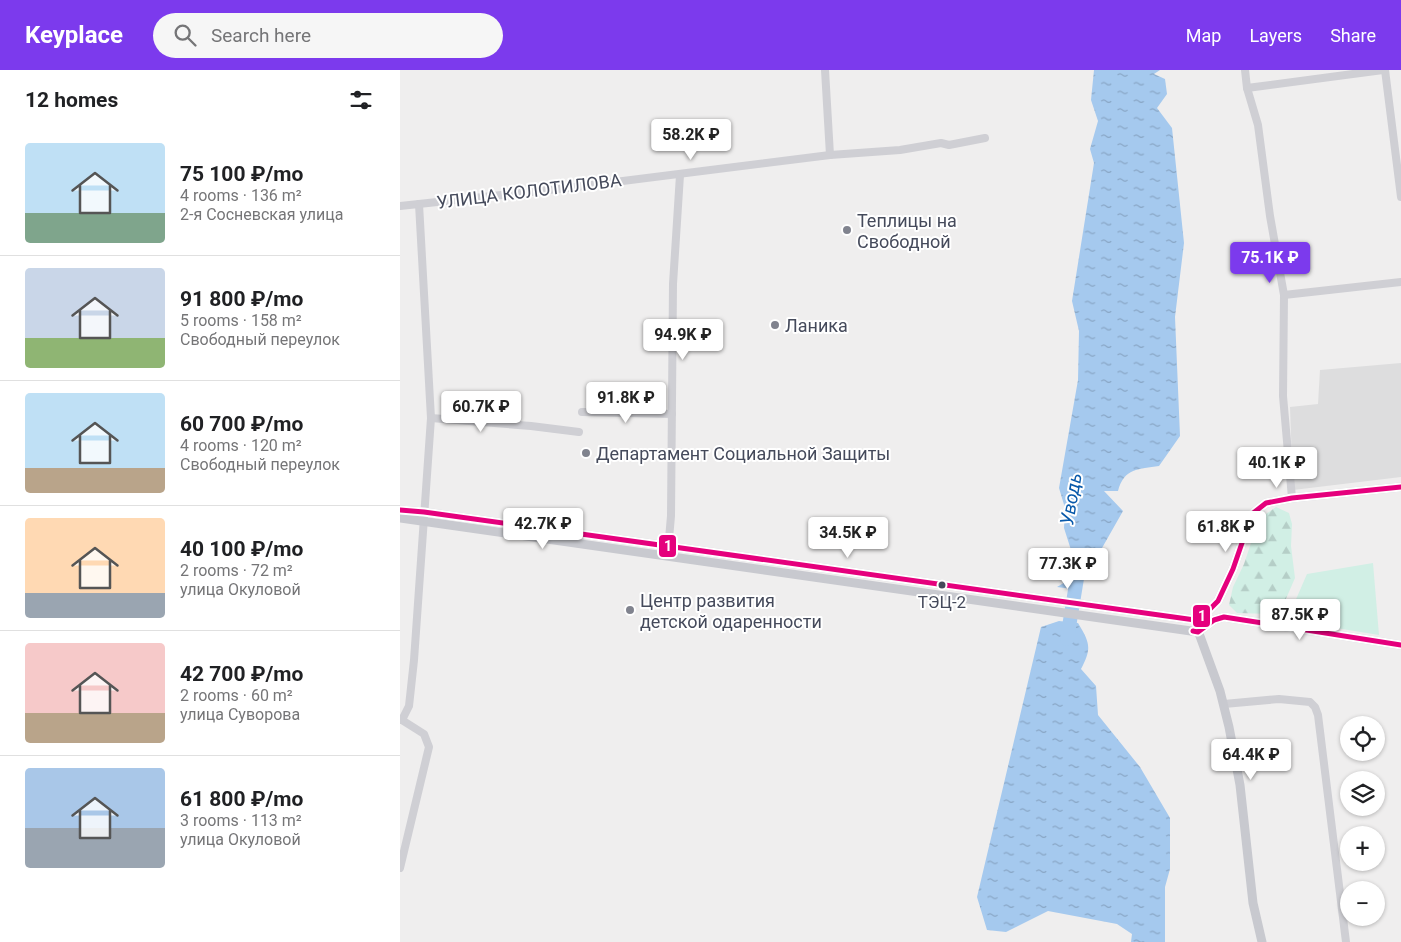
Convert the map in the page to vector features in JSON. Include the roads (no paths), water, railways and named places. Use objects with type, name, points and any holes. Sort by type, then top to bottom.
[{"type":"main road","points":[[400,518],[424,516],[668,545],[1195,620],[1213,607],[1222,595],[1252,514],[1266,503],[1292,498],[1401,487]]},
{"type":"main road","points":[[400,510],[424,516],[667,557],[1198,632],[1214,620],[1224,617],[1401,645]]},
{"type":"main road","points":[[1195,620],[1224,704],[1240,785],[1253,903],[1262,942]]},
{"type":"street","points":[[825,70],[830,155]]},
{"type":"street","points":[[1245,70],[1258,125],[1270,216],[1284,295],[1283,396],[1292,498]]},
{"type":"street","points":[[1248,88],[1384,70],[1401,197]]},
{"type":"street","name":"УЛИЦА КОЛОТИЛОВА","points":[[400,206],[680,175],[830,155],[900,150],[941,143],[949,145],[985,138]]},
{"type":"street","points":[[667,557],[671,516],[673,284],[680,175]]},
{"type":"street","points":[[400,868],[429,747],[424,734],[401,720],[409,706],[410,697],[431,418],[419,204]]},
{"type":"street","points":[[1284,295],[1401,282]]},
{"type":"street","points":[[582,412],[672,414]]},
{"type":"street","points":[[431,418],[579,432]]},
{"type":"street","points":[[902,590],[904,579]]},
{"type":"street","points":[[1224,704],[1279,699],[1310,702],[1315,707],[1318,715],[1346,942]]},
{"type":"water","points":[[1094,70],[1160,70],[1154,74],[1165,79],[1167,94],[1157,108],[1172,128],[1184,243],[1175,317],[1180,436],[1159,466],[1133,471],[1124,478],[1118,491],[1104,491],[1123,511],[1102,548],[1102,563],[1095,563],[1082,578],[1081,590],[1057,587],[1067,581],[1065,568],[1071,550],[1064,528],[1065,508],[1059,488],[1078,380],[1079,331],[1072,301],[1094,163],[1090,149],[1098,121],[1091,100]]},
{"type":"water","points":[[1059,621],[1078,623],[1082,630],[1087,641],[1088,650],[1081,669],[1096,686],[1098,715],[1140,767],[1170,818],[1170,869],[1165,887],[1165,942],[1131,942],[1132,934],[1117,924],[1048,911],[1006,932],[987,930],[977,897],[1041,627]]},
{"type":"waterway","name":"Уводь","points":[[1067,639],[1078,572]]},
{"type":"place","name":"Теплицы на Свободной","points":[[847,230]]},
{"type":"place","name":"Ланика","points":[[775,325]]},
{"type":"place","name":"Департамент Социальной Защиты","points":[[586,453]]},
{"type":"place","name":"ТЭЦ-2","points":[[942,585]]},
{"type":"place","name":"Центр развития детской одаренности","points":[[630,610]]}]
